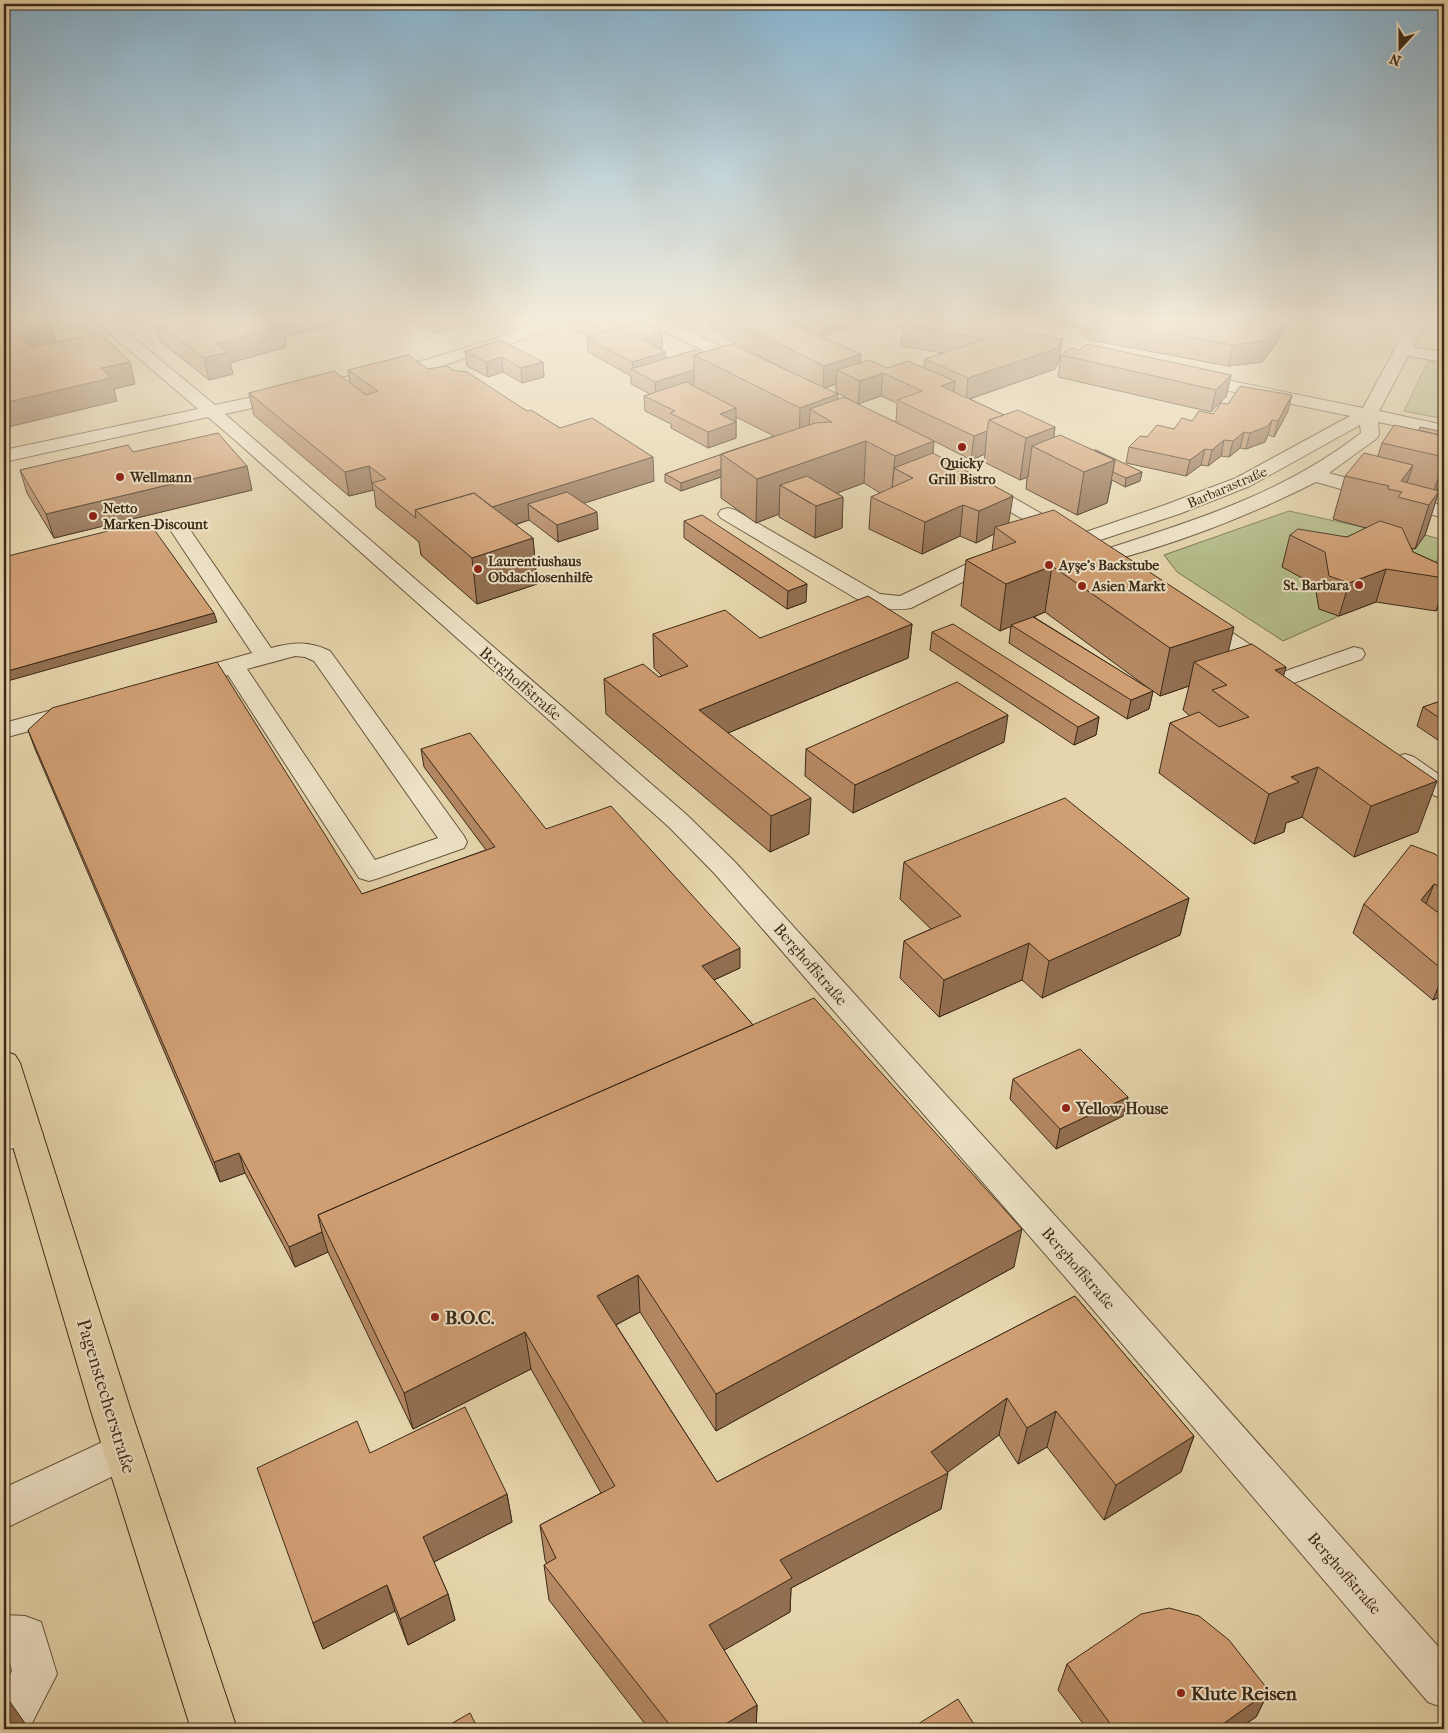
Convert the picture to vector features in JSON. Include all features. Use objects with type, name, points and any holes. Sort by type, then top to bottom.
[{"type":"main road","name":"Pagenstecherstraße","points":[[4,1062],[15,1135],[124,1451],[214,1729]]},
{"type":"street","name":"Berghoffstraße","points":[[200,400],[671,815],[725,868],[1085,1274],[1444,1686]]},
{"type":"street","points":[[4,456],[233,400]]},
{"type":"street","points":[[4,443],[239,400]]},
{"type":"street","points":[[1299,400],[1444,430]]},
{"type":"street","name":"Barbarastraße","points":[[1101,557],[1219,517],[1264,499],[1314,475],[1341,459],[1370,435],[1369,414],[1377,400]]},
{"type":"street","name":"Barbarastraße","points":[[1076,542],[1227,488],[1266,471],[1339,427],[1369,414]]},
{"type":"street","points":[[1314,475],[1444,512]]},
{"type":"street","points":[[967,478],[1128,574]]},
{"type":"street","points":[[728,514],[875,600],[903,603],[1054,529]]},
{"type":"street","points":[[179,528],[265,656]]},
{"type":"street","points":[[1183,610],[1309,696]]},
{"type":"street","points":[[166,685],[233,665],[265,656],[294,649],[310,650],[322,656],[454,842],[369,872],[233,665]]},
{"type":"street","points":[[1286,679],[1354,654]]},
{"type":"street","points":[[4,731],[99,704]]},
{"type":"street","points":[[1389,751],[1444,790]]},
{"type":"street","points":[[4,1509],[124,1451]]},
{"type":"street","points":[[4,1637],[25,1638],[35,1674],[8,1720]]},
{"type":"green space","points":[[1409,400],[1444,400],[1444,419],[1404,411]]},
{"type":"green space","points":[[1289,511],[1376,530],[1425,535],[1444,540],[1444,549],[1436,562],[1315,585],[1319,609],[1339,616],[1283,641],[1177,572],[1164,555]]},
{"type":"building","points":[[4,400],[17,400],[4,403]]},
{"type":"building","points":[[257,400],[510,400],[527,411],[531,410],[560,428],[592,418],[653,457],[492,507],[474,493],[415,510],[416,518],[372,483],[386,479],[369,466],[345,472]]},
{"type":"building","points":[[652,400],[720,400],[736,408],[720,414],[736,422],[708,432],[670,413],[675,411]]},
{"type":"building","points":[[784,400],[822,400],[800,408]]},
{"type":"building","points":[[836,400],[850,400],[934,441],[895,456],[866,441],[757,479],[721,454],[815,423],[832,422],[810,409]]},
{"type":"building","points":[[897,400],[971,400],[1004,415],[989,420],[987,431],[974,436]]},
{"type":"building","points":[[1231,400],[1289,400],[1278,421],[1272,420],[1268,426],[1250,433],[1244,432],[1233,441],[1224,440],[1212,450],[1205,449],[1190,460],[1129,447],[1140,436],[1147,437],[1157,425],[1174,429],[1182,418],[1192,421],[1199,411],[1213,414],[1221,403],[1228,404]]},
{"type":"building","points":[[1018,410],[1055,427],[1026,438],[989,420]]},
{"type":"building","points":[[1394,425],[1444,436],[1444,457],[1382,443]]},
{"type":"building","points":[[1420,427],[1444,432],[1444,436],[1419,430]]},
{"type":"building","points":[[218,433],[247,466],[46,514],[20,470],[128,445],[133,452]]},
{"type":"building","points":[[1060,435],[1115,460],[1084,472],[1032,446]]},
{"type":"building","points":[[1094,450],[1142,472],[1126,478],[1113,472],[1115,460]]},
{"type":"building","points":[[933,453],[1013,496],[979,511],[963,505],[925,522],[871,497],[913,478],[894,468]]},
{"type":"building","points":[[1364,453],[1413,465],[1401,481],[1439,491],[1429,505],[1398,497],[1402,492],[1388,489],[1389,486],[1345,476]]},
{"type":"building","points":[[721,454],[721,469],[681,483],[665,474]]},
{"type":"building","points":[[807,476],[843,497],[816,506],[780,485]]},
{"type":"building","points":[[567,492],[597,512],[557,525],[528,504]]},
{"type":"building","points":[[474,493],[533,538],[472,558],[415,510]]},
{"type":"building","points":[[1054,510],[1234,627],[1170,648],[1052,566],[1006,584],[966,560],[1016,542],[995,527]]},
{"type":"building","points":[[702,515],[807,584],[788,591],[684,521]]},
{"type":"building","points":[[148,521],[214,613],[4,672],[4,557]]},
{"type":"building","points":[[1380,521],[1402,528],[1413,552],[1444,566],[1444,578],[1386,569],[1349,583],[1329,576],[1325,552],[1290,535],[1298,529],[1347,537]]},
{"type":"building","points":[[868,596],[912,624],[699,710],[811,798],[771,816],[604,679],[643,664],[659,677],[688,666],[653,634],[725,610],[760,638]]},
{"type":"building","points":[[1033,617],[1153,691],[1131,700],[1011,625]]},
{"type":"building","points":[[953,624],[1099,717],[1078,727],[932,632]]},
{"type":"building","points":[[1252,644],[1286,667],[1275,670],[1437,781],[1371,806],[1318,767],[1291,777],[1299,782],[1269,794],[1170,723],[1199,712],[1219,727],[1249,717],[1212,690],[1227,685],[1194,662]]},
{"type":"building","points":[[217,662],[362,894],[495,847],[421,749],[470,733],[546,829],[611,806],[740,948],[702,966],[753,1025],[318,1215],[322,1232],[289,1247],[239,1153],[214,1162],[28,730],[52,708]]},
{"type":"building","points":[[957,682],[1008,715],[855,785],[806,749]]},
{"type":"building","points":[[1444,700],[1444,721],[1423,707]]},
{"type":"building","points":[[1065,798],[1189,898],[1049,961],[1029,943],[944,980],[904,941],[961,916],[904,862]]},
{"type":"building","points":[[1411,845],[1435,854],[1444,862],[1444,888],[1434,884],[1421,900],[1444,917],[1444,971],[1364,904]]},
{"type":"building","points":[[814,998],[1022,1229],[716,1394],[638,1275],[597,1296],[717,1482],[1075,1296],[1194,1436],[1116,1485],[1056,1411],[1027,1428],[1007,1398],[931,1452],[948,1473],[780,1560],[792,1578],[709,1625],[757,1705],[717,1729],[673,1729],[544,1565],[556,1558],[540,1525],[615,1486],[525,1332],[404,1393],[318,1215]]},
{"type":"building","points":[[1080,1049],[1128,1097],[1060,1129],[1013,1079]]},
{"type":"building","points":[[465,1407],[507,1494],[423,1537],[448,1594],[400,1619],[387,1585],[313,1623],[257,1468],[357,1421],[370,1453]]},
{"type":"building","points":[[1169,1608],[1199,1616],[1229,1640],[1269,1691],[1216,1729],[1114,1729],[1067,1664],[1141,1614]]},
{"type":"building","points":[[958,1699],[977,1729],[910,1729]]},
{"type":"building","points":[[470,1713],[478,1729],[442,1729]]},
{"type":"place","name":"Quicky Grill Bistro","points":[[962,447]]},
{"type":"place","name":"Wellmann","points":[[120,477]]},
{"type":"place","name":"Netto Marken-Discount","points":[[93,516]]},
{"type":"place","name":"Ayşe's Backstube","points":[[1049,565]]},
{"type":"place","name":"Laurentiushaus Obdachlosenhilfe","points":[[478,569]]},
{"type":"place","name":"St. Barbara","points":[[1359,585]]},
{"type":"place","name":"Asien Markt","points":[[1082,586]]},
{"type":"place","name":"Yellow House","points":[[1066,1108]]},
{"type":"place","name":"B.O.C.","points":[[435,1317]]},
{"type":"place","name":"Klute Reisen","points":[[1181,1693]]}]
